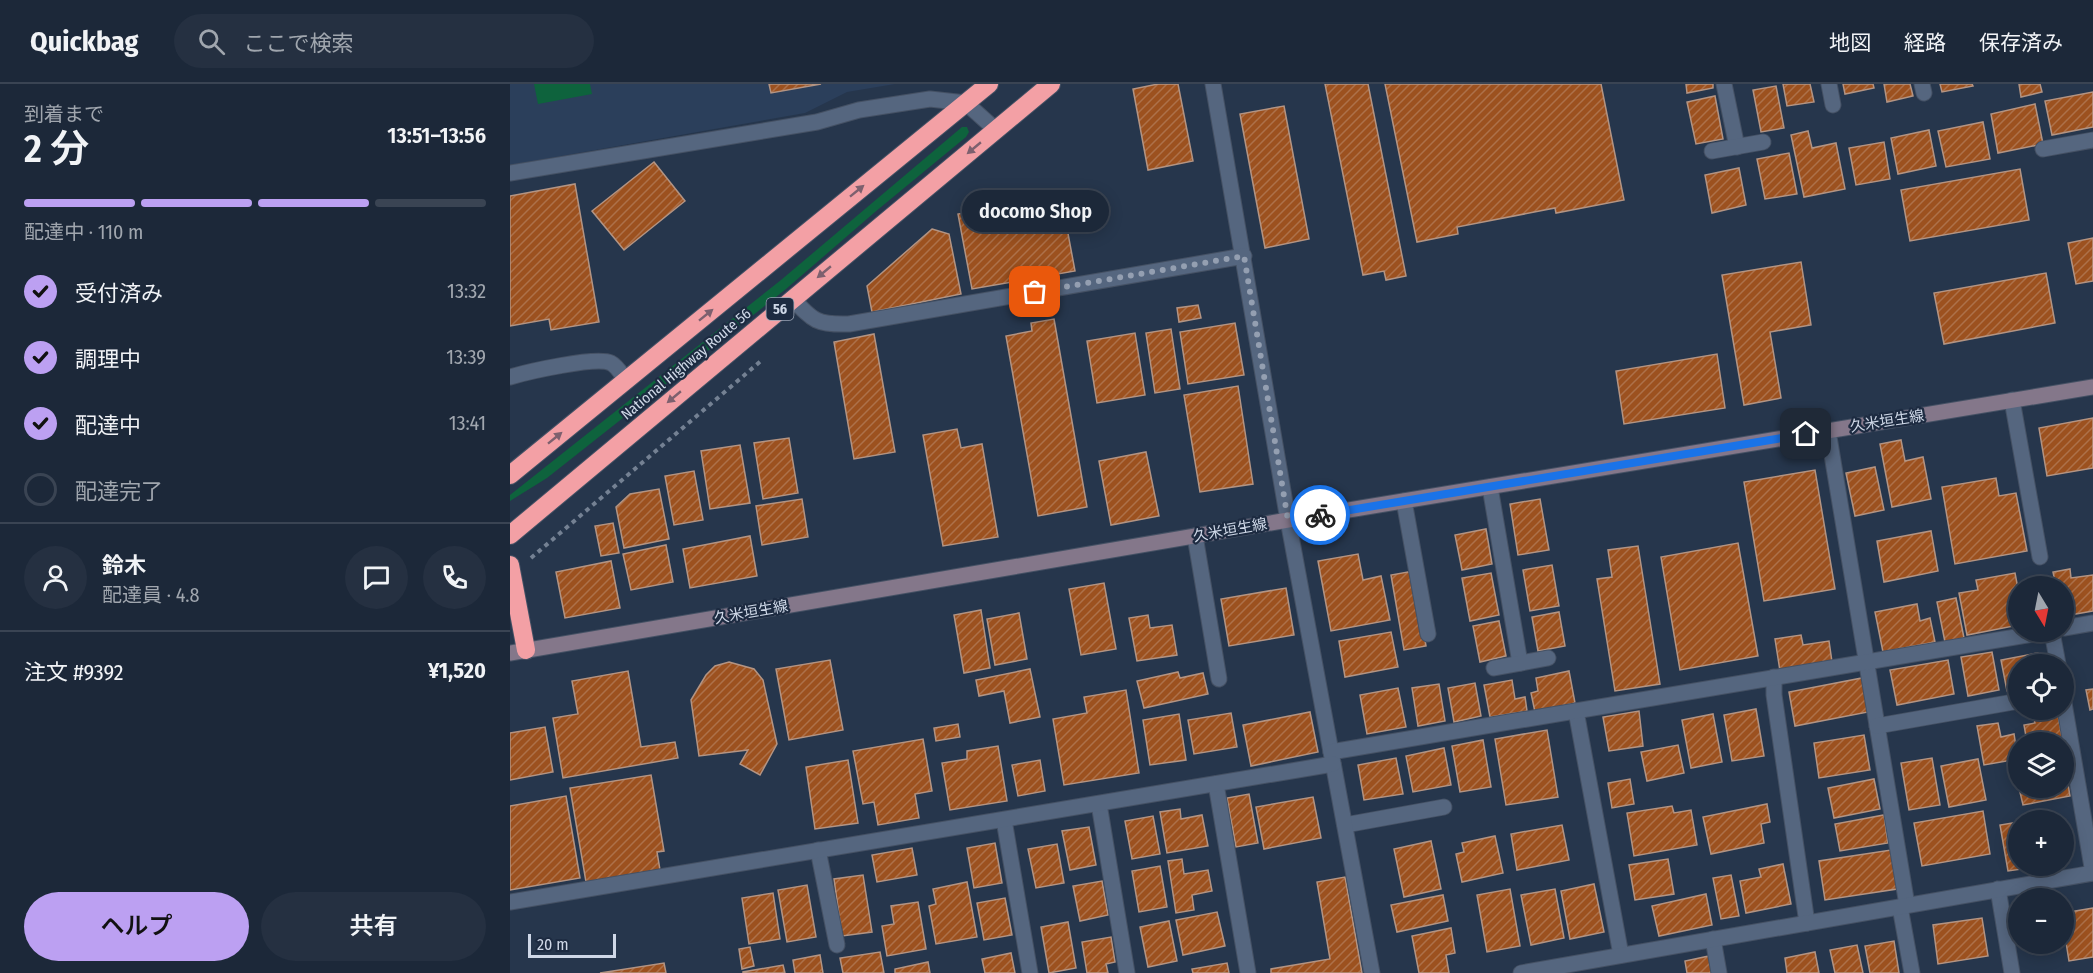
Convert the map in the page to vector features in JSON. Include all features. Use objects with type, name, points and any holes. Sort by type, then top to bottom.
[{"type":"highway","name":"National Highway Route 56","points":[[510,475],[989,84]]},
{"type":"highway","name":"National Highway Route 56","points":[[510,535],[792,298],[1052,84]]},
{"type":"highway","points":[[518,652],[519,566]]},
{"type":"main road","name":"久米垣生線","points":[[518,652],[1288,520],[2093,387]]},
{"type":"street","points":[[1213,84],[1288,520],[1372,973]]},
{"type":"street","points":[[1724,84],[1737,147]]},
{"type":"street","points":[[1829,84],[1833,105]]},
{"type":"street","points":[[510,173],[817,122],[859,110],[930,99],[966,103],[996,130]]},
{"type":"street","points":[[2043,149],[2093,140]]},
{"type":"street","points":[[1712,151],[1763,142]]},
{"type":"street","points":[[792,298],[810,318],[829,325],[849,324],[1244,256]]},
{"type":"street","points":[[510,378],[537,370],[604,361],[612,364],[626,380]]},
{"type":"street","points":[[2012,400],[2040,556]]},
{"type":"street","points":[[1828,431],[1877,726],[1912,973]]},
{"type":"street","points":[[1490,487],[1520,663]]},
{"type":"street","points":[[1404,501],[1428,634]]},
{"type":"street","points":[[1195,536],[1219,679]]},
{"type":"street","points":[[2074,626],[2093,623]]},
{"type":"street","points":[[510,902],[1216,784],[1332,758],[1576,711],[2008,638]]},
{"type":"street","points":[[1494,668],[1548,658]]},
{"type":"street","points":[[1774,677],[1774,695],[1807,923]]},
{"type":"street","points":[[1877,726],[2008,703]]},
{"type":"street","points":[[1576,711],[1621,955]]},
{"type":"street","points":[[1527,972],[2093,873],[2067,720]]},
{"type":"street","points":[[1216,784],[1248,973]]},
{"type":"street","points":[[1099,804],[1127,973]]},
{"type":"street","points":[[1345,825],[1444,807]]},
{"type":"street","points":[[1004,819],[1030,973]]},
{"type":"street","points":[[818,850],[837,945]]},
{"type":"street","points":[[1998,889],[2012,973]]},
{"type":"street","points":[[1713,939],[1719,973]]},
{"type":"path","points":[[519,566],[769,353]]},
{"type":"shaded area","points":[[510,84],[895,84],[847,92],[805,113],[510,165]]},
{"type":"green space","points":[[534,84],[590,84],[592,94],[538,104]]},
{"type":"green space","points":[[962,127],[967,127],[969,132],[966,137],[786,289],[547,478],[510,501],[510,495],[781,280]]},
{"type":"building","points":[[769,84],[821,84],[771,93]]},
{"type":"building","points":[[1158,84],[1178,84],[1193,161],[1148,170],[1133,89]]},
{"type":"building","points":[[1325,84],[1368,84],[1406,276],[1386,280],[1384,271],[1363,275]]},
{"type":"building","points":[[1385,84],[1601,84],[1624,200],[1556,213],[1555,208],[1457,227],[1458,234],[1417,242]]},
{"type":"building","points":[[1686,84],[1713,84],[1713,88],[1687,93]]},
{"type":"building","points":[[1783,84],[1810,84],[1814,102],[1787,106]]},
{"type":"building","points":[[1843,84],[1873,84],[1874,88],[1845,94]]},
{"type":"building","points":[[1884,84],[1910,84],[1913,96],[1887,102]]},
{"type":"building","points":[[1940,84],[1972,84],[1973,86],[1942,92]]},
{"type":"building","points":[[2019,84],[2040,84],[2042,92],[2021,97]]},
{"type":"building","points":[[1776,86],[1784,128],[1761,132],[1753,90]]},
{"type":"building","points":[[2093,92],[2093,127],[2052,135],[2045,101]]},
{"type":"building","points":[[1715,96],[1723,139],[1696,144],[1687,102]]},
{"type":"building","points":[[2035,104],[2043,144],[1998,153],[1991,114]]},
{"type":"building","points":[[1284,106],[1309,239],[1265,248],[1240,114]]},
{"type":"building","points":[[1983,122],[1990,159],[1946,167],[1938,131]]},
{"type":"building","points":[[1929,130],[1936,166],[1898,174],[1891,138]]},
{"type":"building","points":[[1808,131],[1812,148],[1836,143],[1845,189],[1804,197],[1791,135]]},
{"type":"building","points":[[1884,142],[1890,179],[1856,185],[1849,148]]},
{"type":"building","points":[[1789,153],[1797,194],[1765,199],[1757,159]]},
{"type":"building","points":[[654,162],[685,201],[624,250],[592,211]]},
{"type":"building","points":[[1739,168],[1746,205],[1712,213],[1705,175]]},
{"type":"building","points":[[2020,169],[2029,220],[1910,241],[1901,190]]},
{"type":"building","points":[[575,184],[599,322],[551,330],[549,319],[510,326],[510,196]]},
{"type":"building","points":[[1061,196],[1075,271],[972,289],[958,214]]},
{"type":"building","points":[[932,229],[949,234],[961,294],[872,312],[867,286]]},
{"type":"building","points":[[2093,238],[2093,281],[2076,284],[2068,243]]},
{"type":"building","points":[[1801,262],[1811,325],[1770,332],[1781,398],[1744,405],[1722,275]]},
{"type":"building","points":[[2046,273],[2055,323],[1944,344],[1934,293]]},
{"type":"building","points":[[1198,305],[1201,318],[1179,322],[1177,308]]},
{"type":"building","points":[[1054,319],[1087,507],[1038,516],[1006,336],[1032,331],[1031,323]]},
{"type":"building","points":[[1235,323],[1244,375],[1188,384],[1180,332]]},
{"type":"building","points":[[1171,329],[1180,389],[1155,393],[1146,333]]},
{"type":"building","points":[[1135,333],[1145,395],[1097,403],[1087,341]]},
{"type":"building","points":[[874,334],[895,452],[854,459],[834,342]]},
{"type":"building","points":[[1717,354],[1725,408],[1624,424],[1616,371]]},
{"type":"building","points":[[1238,386],[1253,484],[1200,492],[1184,395]]},
{"type":"building","points":[[2093,418],[2093,468],[2047,476],[2039,428]]},
{"type":"building","points":[[957,429],[961,448],[982,444],[998,537],[943,546],[923,435]]},
{"type":"building","points":[[789,438],[798,493],[763,499],[754,443]]},
{"type":"building","points":[[1901,440],[1905,461],[1923,457],[1931,499],[1892,507],[1880,444]]},
{"type":"building","points":[[740,445],[750,503],[710,509],[701,451]]},
{"type":"building","points":[[1146,452],[1159,516],[1111,525],[1099,461]]},
{"type":"building","points":[[1875,467],[1884,510],[1855,516],[1846,473]]},
{"type":"building","points":[[1815,470],[1835,589],[1764,601],[1744,482]]},
{"type":"building","points":[[694,471],[703,520],[674,525],[665,476]]},
{"type":"building","points":[[1996,478],[1999,496],[2016,493],[2027,551],[1955,564],[1942,487]]},
{"type":"building","points":[[659,489],[669,539],[624,548],[616,507],[630,494]]},
{"type":"building","points":[[802,499],[808,537],[762,545],[756,506]]},
{"type":"building","points":[[1540,499],[1549,550],[1518,555],[1510,504]]},
{"type":"building","points":[[613,523],[619,553],[601,556],[595,526]]},
{"type":"building","points":[[1486,529],[1492,564],[1462,570],[1455,535]]},
{"type":"building","points":[[1931,531],[1938,571],[1884,582],[1877,541]]},
{"type":"building","points":[[750,536],[757,576],[690,588],[683,549]]},
{"type":"building","points":[[1738,543],[1758,656],[1680,670],[1661,557]]},
{"type":"building","points":[[666,545],[673,582],[631,590],[623,554]]},
{"type":"building","points":[[1638,546],[1660,684],[1615,691],[1597,579],[1612,577],[1608,550]]},
{"type":"building","points":[[1358,554],[1363,580],[1381,576],[1390,620],[1331,631],[1318,561]]},
{"type":"building","points":[[611,561],[620,608],[565,618],[556,572]]},
{"type":"building","points":[[1552,565],[1559,606],[1530,611],[1523,570]]},
{"type":"building","points":[[2070,569],[2071,576],[2054,576],[2053,572]]},
{"type":"building","points":[[1413,571],[1426,646],[1404,650],[1391,575]]},
{"type":"building","points":[[1491,573],[1499,615],[1470,621],[1462,578]]},
{"type":"building","points":[[2015,573],[2016,576],[2008,576],[2008,627],[1967,635],[1959,593],[1978,590],[1976,580]]},
{"type":"building","points":[[2093,575],[2093,611],[2074,614],[2074,578]]},
{"type":"building","points":[[1104,583],[1116,649],[1081,655],[1069,589]]},
{"type":"building","points":[[1286,588],[1294,635],[1229,646],[1221,599]]},
{"type":"building","points":[[1956,598],[1964,638],[1945,642],[1937,602]]},
{"type":"building","points":[[1917,604],[1920,621],[1930,618],[1935,642],[1883,652],[1875,612]]},
{"type":"building","points":[[981,610],[990,668],[964,673],[954,615]]},
{"type":"building","points":[[1559,612],[1565,646],[1538,651],[1532,617]]},
{"type":"building","points":[[1019,613],[1027,659],[995,665],[987,619]]},
{"type":"building","points":[[1148,615],[1150,628],[1172,625],[1177,655],[1137,661],[1129,618]]},
{"type":"building","points":[[1499,621],[1506,656],[1480,662],[1473,626]]},
{"type":"building","points":[[1391,632],[1398,667],[1345,677],[1339,641]]},
{"type":"building","points":[[1801,635],[1803,645],[1829,641],[1832,662],[1780,671],[1775,639]]},
{"type":"building","points":[[1992,652],[1999,690],[1968,696],[1961,657]]},
{"type":"building","points":[[2008,659],[2008,691],[2007,691],[2001,660]]},
{"type":"building","points":[[830,660],[843,730],[789,740],[776,669]]},
{"type":"building","points":[[1948,660],[1954,694],[1897,705],[1890,670]]},
{"type":"building","points":[[729,662],[754,669],[763,680],[777,744],[760,775],[740,764],[748,750],[699,756],[691,700],[706,675],[715,666]]},
{"type":"building","points":[[1030,669],[1040,717],[1010,723],[1004,691],[979,696],[976,680]]},
{"type":"building","points":[[628,671],[641,747],[675,742],[678,758],[563,778],[553,718],[578,714],[572,681]]},
{"type":"building","points":[[1569,671],[1575,703],[1535,712],[1531,693],[1538,691],[1536,678]]},
{"type":"building","points":[[1178,672],[1180,678],[1203,673],[1208,694],[1144,708],[1137,681]]},
{"type":"building","points":[[1862,678],[1868,712],[1795,726],[1789,692]]},
{"type":"building","points":[[1512,680],[1515,699],[1525,697],[1527,711],[1490,717],[1484,685]]},
{"type":"building","points":[[1475,683],[1481,716],[1454,722],[1448,688]]},
{"type":"building","points":[[1439,684],[1445,721],[1418,726],[1412,688]]},
{"type":"building","points":[[1398,688],[1406,727],[1367,734],[1360,695]]},
{"type":"building","points":[[2093,689],[2093,709],[2090,710],[2086,690]]},
{"type":"building","points":[[1126,690],[1139,773],[1064,785],[1053,719],[1087,713],[1084,697]]},
{"type":"building","points":[[1756,709],[1764,756],[1732,761],[1724,715]]},
{"type":"building","points":[[1639,711],[1643,746],[1609,751],[1603,717]]},
{"type":"building","points":[[1310,712],[1318,752],[1251,766],[1243,725]]},
{"type":"building","points":[[1231,713],[1237,747],[1194,754],[1188,720]]},
{"type":"building","points":[[1179,714],[1186,760],[1150,765],[1143,720]]},
{"type":"building","points":[[1713,714],[1722,762],[1691,768],[1682,720]]},
{"type":"building","points":[[2034,720],[2059,720],[2061,732],[2025,732],[2024,725],[2035,723]]},
{"type":"building","points":[[1998,723],[2001,737],[2008,735],[2008,761],[1984,765],[1977,726]]},
{"type":"building","points":[[958,724],[960,737],[936,741],[934,728]]},
{"type":"building","points":[[545,727],[553,772],[510,780],[510,733]]},
{"type":"building","points":[[1547,730],[1558,797],[1506,805],[1495,739]]},
{"type":"building","points":[[1864,735],[1870,770],[1819,778],[1814,743]]},
{"type":"building","points":[[923,739],[932,791],[915,794],[919,818],[878,825],[874,802],[863,804],[853,751]]},
{"type":"building","points":[[1483,740],[1491,787],[1460,792],[1452,746]]},
{"type":"building","points":[[1678,745],[1684,773],[1647,781],[1641,752]]},
{"type":"building","points":[[998,746],[1007,801],[950,810],[942,763],[967,759],[967,751]]},
{"type":"building","points":[[1444,748],[1451,785],[1413,792],[1406,756]]},
{"type":"building","points":[[1396,758],[1403,794],[1364,800],[1358,765]]},
{"type":"building","points":[[1932,758],[1940,805],[1909,810],[1901,763]]},
{"type":"building","points":[[1978,759],[1986,800],[1949,807],[1941,766]]},
{"type":"building","points":[[848,760],[858,823],[815,829],[806,767]]},
{"type":"building","points":[[1040,760],[1045,791],[1018,796],[1012,765]]},
{"type":"building","points":[[651,775],[664,851],[657,852],[660,870],[586,882],[570,788]]},
{"type":"building","points":[[1630,779],[1634,804],[1612,808],[1608,783]]},
{"type":"building","points":[[1874,779],[1880,809],[1834,818],[1828,788]]},
{"type":"building","points":[[1249,794],[1258,843],[1236,847],[1227,798]]},
{"type":"building","points":[[566,796],[580,878],[510,890],[510,806]]},
{"type":"building","points":[[1313,797],[1321,838],[1264,849],[1256,807]]},
{"type":"building","points":[[2021,798],[2060,798],[2023,805]]},
{"type":"building","points":[[1767,804],[1770,822],[1761,824],[1764,843],[1711,854],[1703,817]]},
{"type":"building","points":[[1672,806],[1674,813],[1691,810],[1697,845],[1634,856],[1627,813]]},
{"type":"building","points":[[1180,809],[1181,819],[1202,815],[1208,846],[1167,853],[1160,812]]},
{"type":"building","points":[[1983,811],[1990,854],[1922,866],[1914,823]]},
{"type":"building","points":[[1884,815],[1888,843],[1840,851],[1835,824]]},
{"type":"building","points":[[1153,816],[1160,854],[1132,859],[1125,821]]},
{"type":"building","points":[[2008,824],[2008,871],[2000,825]]},
{"type":"building","points":[[1562,825],[1569,860],[1517,870],[1511,834]]},
{"type":"building","points":[[1089,827],[1096,865],[1070,870],[1062,831]]},
{"type":"building","points":[[1495,836],[1503,873],[1462,882],[1456,854],[1464,852],[1462,843]]},
{"type":"building","points":[[1431,841],[1441,889],[1404,897],[1394,849]]},
{"type":"building","points":[[995,843],[1002,883],[974,888],[967,848]]},
{"type":"building","points":[[1057,844],[1064,883],[1036,888],[1028,849]]},
{"type":"building","points":[[912,848],[917,875],[877,882],[872,855]]},
{"type":"building","points":[[1891,850],[1897,889],[1825,900],[1819,861]]},
{"type":"building","points":[[1182,859],[1184,874],[1208,870],[1212,891],[1192,895],[1194,910],[1176,913],[1168,861]]},
{"type":"building","points":[[1668,859],[1674,894],[1635,900],[1629,865]]},
{"type":"building","points":[[1783,864],[1791,904],[1746,913],[1740,881],[1761,877],[1759,869]]},
{"type":"building","points":[[1160,866],[1167,907],[1139,912],[1132,871]]},
{"type":"building","points":[[863,875],[872,932],[842,936],[834,879]]},
{"type":"building","points":[[1731,875],[1739,916],[1721,919],[1713,878]]},
{"type":"building","points":[[1345,877],[1362,973],[1271,973],[1271,969],[1330,959],[1317,882]]},
{"type":"building","points":[[1102,881],[1108,915],[1080,921],[1073,886]]},
{"type":"building","points":[[967,882],[977,937],[936,944],[929,906],[936,904],[933,889]]},
{"type":"building","points":[[1594,884],[1604,932],[1570,939],[1561,891]]},
{"type":"building","points":[[807,885],[816,937],[787,942],[778,890]]},
{"type":"building","points":[[1510,889],[1520,946],[1487,952],[1477,895]]},
{"type":"building","points":[[1555,889],[1564,938],[1531,945],[1521,895]]},
{"type":"building","points":[[773,893],[780,939],[749,944],[742,898]]},
{"type":"building","points":[[1706,894],[1712,925],[1659,936],[1652,906]]},
{"type":"building","points":[[1443,895],[1448,921],[1397,932],[1391,905]]},
{"type":"building","points":[[1005,898],[1012,935],[984,940],[977,903]]},
{"type":"building","points":[[918,902],[926,949],[887,956],[882,926],[894,924],[891,906]]},
{"type":"building","points":[[2093,908],[2093,957],[2069,961],[2068,954],[2074,954],[2074,911]]},
{"type":"building","points":[[1217,912],[1225,946],[1183,955],[1176,920]]},
{"type":"building","points":[[1982,918],[1988,956],[1938,964],[1933,925]]},
{"type":"building","points":[[1169,921],[1177,961],[1148,967],[1140,927]]},
{"type":"building","points":[[1068,922],[1076,968],[1049,973],[1041,927]]},
{"type":"building","points":[[1451,928],[1455,953],[1446,955],[1449,973],[1419,973],[1412,936]]},
{"type":"building","points":[[1111,937],[1115,962],[1106,964],[1108,973],[1087,973],[1082,942]]},
{"type":"building","points":[[1894,941],[1899,973],[1870,973],[1865,946]]},
{"type":"building","points":[[1857,945],[1863,973],[1835,973],[1830,950]]},
{"type":"building","points":[[750,947],[754,966],[742,969],[739,949]]},
{"type":"building","points":[[880,952],[884,973],[843,973],[840,958]]},
{"type":"building","points":[[1815,952],[1819,973],[1787,973],[1785,958]]},
{"type":"building","points":[[1011,953],[1015,973],[985,973],[982,959]]},
{"type":"building","points":[[820,955],[823,973],[795,973],[793,960]]},
{"type":"building","points":[[1709,956],[1712,973],[1687,973],[1685,961]]},
{"type":"building","points":[[928,962],[930,973],[895,973],[895,969]]},
{"type":"building","points":[[664,963],[666,973],[600,973]]},
{"type":"building","points":[[1227,963],[1229,973],[1193,973],[1192,969]]},
{"type":"building","points":[[783,965],[785,973],[743,973],[743,972]]},
{"type":"way so far","points":[[1035,292],[1244,256],[1288,520],[1320,515]]},
{"type":"place","name":"docomo Shop","points":[[1035,292]]},
{"type":"route","points":[[1320,515],[1806,434]]}]
